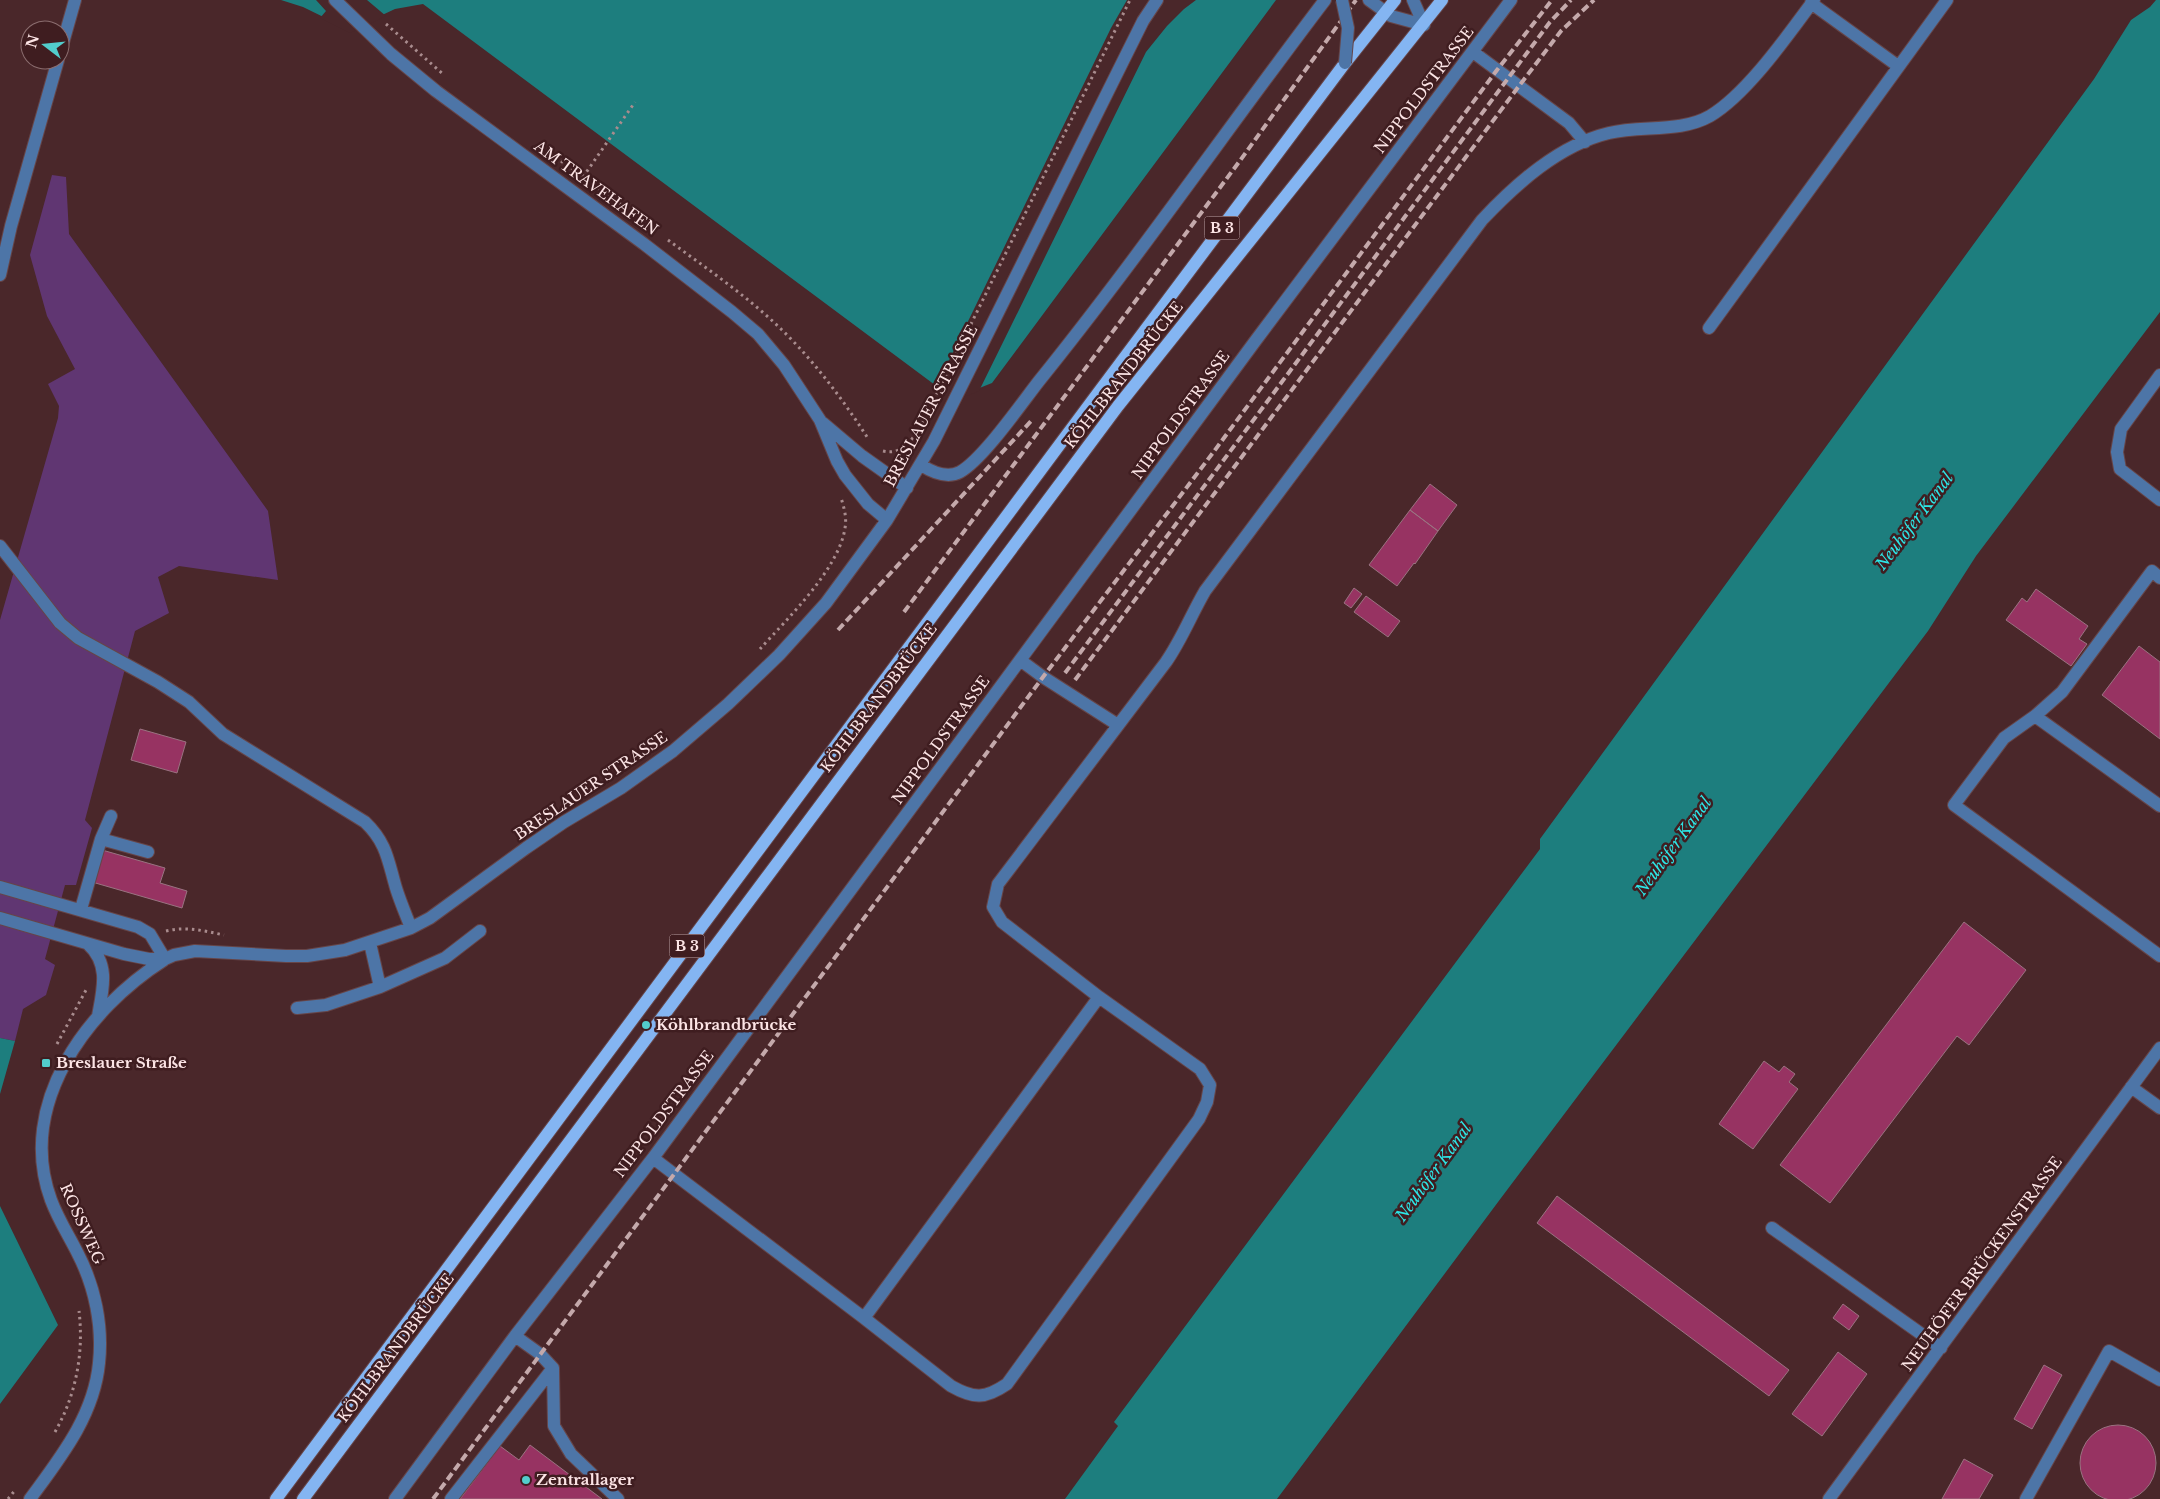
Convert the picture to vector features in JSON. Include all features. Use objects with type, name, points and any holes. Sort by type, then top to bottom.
[{"type":"main road","name":"KÖHLBRANDBRÜCKE","points":[[276,1499],[1384,11],[1395,0]]},
{"type":"main road","name":"KÖHLBRANDBRÜCKE","points":[[303,1499],[1118,406],[1442,0]]},
{"type":"street","points":[[69,20],[75,0]]},
{"type":"street","name":"AM TRAVEHAFEN","points":[[335,0],[391,54],[436,91],[644,244],[732,312],[769,346],[820,420],[845,476],[868,504],[887,520]]},
{"type":"street","name":"BRESLAUER STRASSE","points":[[0,918],[138,958],[166,959],[185,952],[200,951],[260,956],[307,956],[345,950],[412,928],[461,897],[564,822],[649,769],[702,727],[756,677],[804,628],[846,577],[887,520],[934,441],[1143,21],[1157,0]]},
{"type":"street","points":[[921,465],[940,474],[951,475],[961,472],[982,453],[1069,345],[1325,0]]},
{"type":"street","points":[[1342,0],[1348,28],[1345,64]]},
{"type":"street","points":[[1369,0],[1400,20],[1424,24]]},
{"type":"street","points":[[1413,0],[1424,24]]},
{"type":"street","name":"NIPPOLDSTRASSE","points":[[395,1499],[515,1336],[653,1158],[1020,660],[1511,0]]},
{"type":"street","points":[[1709,328],[1947,0]]},
{"type":"street","points":[[653,1158],[951,1386],[967,1394],[981,1396],[992,1394],[1007,1384],[1199,1119],[1207,1102],[1210,1085],[1200,1069],[1099,996],[1002,922],[994,907],[998,884],[1182,639],[1190,618],[1204,592],[1482,220],[1507,193],[1530,175],[1585,142],[1609,133],[1670,127],[1710,116],[1733,98],[1756,74],[1812,2],[1898,66]]},
{"type":"street","points":[[1473,52],[1568,123],[1585,142]]},
{"type":"street","points":[[0,275],[11,226],[55,70]]},
{"type":"street","points":[[2160,375],[2121,429],[2117,452],[2120,469],[2160,500]]},
{"type":"street","name":"AM TRAVEHAFEN","points":[[820,420],[862,456],[907,488]]},
{"type":"street","points":[[0,546],[60,623],[78,638],[158,682],[189,702],[223,734],[365,822],[384,846],[396,887],[412,928]]},
{"type":"street","points":[[2160,578],[2152,571],[2062,692],[2035,716],[2004,738],[1954,804],[2160,956]]},
{"type":"street","points":[[1020,660],[1042,677],[1118,725]]},
{"type":"street","points":[[2035,716],[2160,806]]},
{"type":"street","points":[[81,910],[100,839],[111,816]]},
{"type":"street","points":[[100,839],[148,852]]},
{"type":"street","points":[[0,887],[143,929],[154,939],[166,959]]},
{"type":"street","points":[[297,1008],[326,1005],[380,987],[445,958],[480,931]]},
{"type":"street","points":[[370,943],[380,987]]},
{"type":"street","points":[[88,944],[98,954],[103,967],[104,984],[98,1016]]},
{"type":"street","name":"ROSSWEG","points":[[30,1499],[60,1458],[80,1426],[100,1363],[99,1320],[92,1288],[79,1255],[51,1200],[44,1177],[42,1147],[46,1115],[54,1086],[75,1045],[98,1016],[132,983],[166,959]]},
{"type":"street","points":[[864,1318],[1099,996]]},
{"type":"street","name":"NEUHÖFER BRÜCKENSTRASSE","points":[[1829,1499],[2160,1048]]},
{"type":"street","points":[[2131,1087],[2160,1108]]},
{"type":"street","points":[[1772,1228],[1941,1348]]},
{"type":"street","points":[[515,1336],[540,1354],[553,1368],[554,1426],[571,1454],[618,1499]]},
{"type":"street","points":[[2026,1499],[2109,1351],[2160,1380]]},
{"type":"street","points":[[451,1499],[553,1368]]},
{"type":"path","points":[[877,448],[891,453],[899,451],[909,444],[919,430],[1130,0]]},
{"type":"path","points":[[379,18],[448,78]]},
{"type":"path","points":[[583,176],[635,102]]},
{"type":"path","points":[[754,656],[814,587],[837,552],[845,527],[845,513],[839,492]]},
{"type":"path","points":[[179,928],[198,929],[233,936]]},
{"type":"shaded area","points":[[52,175],[66,177],[69,234],[268,511],[278,580],[179,566],[158,577],[169,613],[135,631],[85,820],[92,828],[76,885],[65,885],[45,959],[55,965],[46,995],[23,1009],[15,1041],[0,1038],[0,620],[58,418],[59,406],[48,384],[75,369],[47,316],[30,255]]},
{"type":"water","points":[[281,0],[1276,0],[992,383],[967,393],[935,385],[423,4],[395,9],[350,30],[303,7]]},
{"type":"water","name":"Neuhöfer Kanal","points":[[2156,0],[2160,0],[2160,312],[1976,556],[1928,631],[1277,1499],[1065,1499],[1118,1426],[1114,1422],[1540,849],[1540,839],[2094,79],[2131,20],[2150,7]]},
{"type":"water","points":[[0,1038],[15,1041],[0,1094]]},
{"type":"water","points":[[0,1206],[58,1325],[0,1404]]},
{"type":"pier","points":[[316,0],[367,0],[386,16],[350,33],[320,18],[326,11]]},
{"type":"pier","points":[[1127,0],[1196,0],[1167,26],[1146,52],[979,391],[967,396],[936,387],[1111,28]]},
{"type":"building","points":[[1430,484],[1457,505],[1438,531],[1410,510]]},
{"type":"building","points":[[1410,510],[1438,531],[1397,586],[1369,565]]},
{"type":"building","points":[[1354,588],[1362,594],[1351,608],[1344,603]]},
{"type":"building","points":[[2036,589],[2088,626],[2079,639],[2087,644],[2071,666],[2006,620],[2022,598],[2027,602]]},
{"type":"building","points":[[1366,596],[1400,621],[1388,637],[1354,612]]},
{"type":"building","points":[[2139,646],[2160,662],[2160,739],[2102,695]]},
{"type":"building","points":[[140,729],[186,742],[177,773],[131,760]]},
{"type":"building","points":[[102,850],[165,868],[160,883],[187,891],[182,908],[92,882]]},
{"type":"building","points":[[1964,922],[2026,970],[1969,1045],[1957,1036],[1830,1203],[1780,1165]]},
{"type":"building","points":[[1764,1061],[1779,1072],[1784,1066],[1795,1074],[1789,1082],[1798,1089],[1753,1149],[1719,1124]]},
{"type":"building","points":[[1557,1196],[1789,1370],[1769,1396],[1537,1223]]},
{"type":"building","points":[[1843,1304],[1859,1316],[1849,1330],[1833,1318]]},
{"type":"building","points":[[1838,1352],[1867,1374],[1822,1436],[1792,1414]]},
{"type":"building","points":[[2044,1365],[2062,1375],[2032,1429],[2014,1419]]},
{"type":"building","points":[[2118,1425],[2132,1428],[2145,1436],[2153,1449],[2156,1463],[2153,1477],[2145,1490],[2132,1498],[2118,1501],[2104,1498],[2091,1490],[2083,1477],[2080,1463],[2083,1449],[2091,1436],[2104,1428]]},
{"type":"building","name":"Zentrallager","points":[[530,1445],[602,1499],[460,1499],[500,1446],[519,1460]]},
{"type":"building","points":[[1964,1459],[1993,1475],[1979,1499],[1942,1499]]},
{"type":"railway","points":[[904,612],[1239,162],[1356,0]]},
{"type":"railway","points":[[433,1499],[1043,677],[1212,454],[1497,70],[1552,0]]},
{"type":"railway","points":[[1065,673],[1550,22],[1571,0]]},
{"type":"railway","points":[[1075,680],[1519,86],[1561,31],[1594,0]]},
{"type":"railway","points":[[838,630],[1032,420]]},
{"type":"place","name":"Köhlbrandbrücke","points":[[646,1025]]},
{"type":"place","name":"Breslauer Straße","points":[[46,1063]]},
{"type":"place","name":"Zentrallager","points":[[526,1480]]}]
